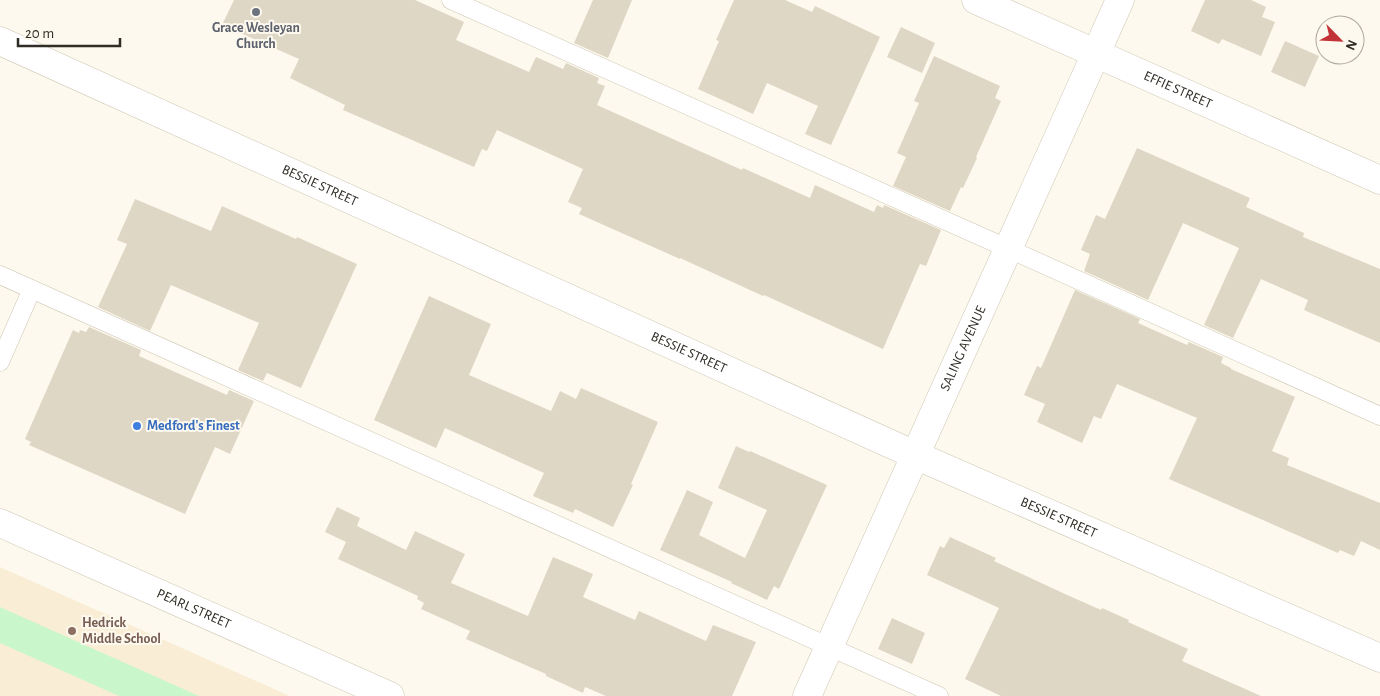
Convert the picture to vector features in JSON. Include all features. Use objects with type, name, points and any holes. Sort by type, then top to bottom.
[{"type":"street","name":"EFFIE STREET","points":[[976,0],[1380,180]]},
{"type":"street","name":"SALING AVENUE","points":[[807,696],[1120,0]]},
{"type":"street","name":"BESSIE STREET","points":[[0,41],[915,455],[1380,658]]},
{"type":"street","name":"PEARL STREET","points":[[0,523],[390,696]]},
{"type":"lane","points":[[450,0],[1009,248],[1380,416]]},
{"type":"lane","points":[[0,275],[939,696]]},
{"type":"lane","points":[[0,362],[32,289]]},
{"type":"shaded area","name":"Hedrick Middle School","points":[[0,567],[290,696],[0,696]]},
{"type":"green space","points":[[0,607],[199,696],[119,696],[0,643]]},
{"type":"building","points":[[234,0],[415,0],[464,22],[456,40],[529,72],[536,57],[563,69],[566,63],[599,78],[597,83],[605,86],[597,105],[742,170],[743,168],[810,198],[815,185],[874,212],[877,205],[883,208],[884,205],[941,230],[926,266],[920,264],[883,349],[579,214],[582,208],[568,202],[583,169],[497,130],[487,151],[482,149],[474,167],[343,110],[345,105],[290,78],[299,59],[222,25]]},
{"type":"building","points":[[593,0],[632,0],[608,58],[574,43]]},
{"type":"building","points":[[734,0],[785,0],[812,12],[815,6],[880,37],[831,145],[805,134],[818,106],[767,83],[753,114],[698,89],[719,41],[716,40]]},
{"type":"building","points":[[1205,0],[1251,0],[1266,7],[1262,17],[1275,22],[1261,56],[1222,39],[1219,44],[1191,31]]},
{"type":"building","points":[[901,27],[935,43],[922,73],[887,57]]},
{"type":"building","points":[[1285,41],[1315,54],[1315,65],[1305,87],[1271,72]]},
{"type":"building","points":[[934,56],[1000,86],[995,98],[1001,101],[977,158],[950,211],[893,186],[906,157],[897,153],[919,103],[914,101]]},
{"type":"building","points":[[1137,148],[1250,198],[1246,207],[1304,233],[1303,237],[1380,269],[1380,343],[1304,310],[1308,300],[1261,279],[1233,338],[1204,325],[1239,248],[1183,223],[1148,300],[1084,271],[1090,254],[1081,250],[1096,215],[1105,219]]},
{"type":"building","points":[[135,199],[211,231],[222,206],[357,264],[301,388],[267,373],[263,381],[238,370],[259,323],[171,285],[150,331],[98,307],[127,244],[117,240]]},
{"type":"building","points":[[1075,290],[1140,319],[1138,323],[1187,345],[1189,342],[1223,357],[1221,363],[1231,369],[1295,397],[1272,451],[1289,458],[1287,465],[1380,503],[1380,550],[1361,541],[1354,556],[1340,550],[1338,553],[1169,479],[1197,418],[1117,384],[1101,419],[1094,416],[1082,443],[1037,422],[1045,404],[1024,395],[1037,366],[1041,368]]},
{"type":"building","points":[[429,296],[491,324],[469,375],[551,411],[560,391],[576,399],[581,388],[658,422],[631,484],[633,485],[613,527],[575,509],[573,513],[533,496],[544,473],[445,428],[436,448],[374,420]]},
{"type":"building","name":"Medford's Finest","points":[[89,327],[141,350],[139,356],[227,395],[229,390],[254,401],[230,454],[215,447],[185,514],[29,445],[31,442],[25,439],[73,330],[79,333],[80,330],[86,332]]},
{"type":"building","points":[[736,446],[827,485],[779,589],[774,586],[767,600],[660,550],[687,490],[713,502],[699,535],[745,558],[767,510],[718,488]]},
{"type":"building","points":[[337,507],[360,518],[357,526],[406,550],[415,531],[465,554],[451,583],[528,616],[553,557],[593,574],[583,597],[635,620],[639,611],[706,641],[713,625],[756,642],[732,696],[606,696],[585,687],[583,693],[546,676],[546,674],[466,639],[470,631],[421,609],[424,603],[417,599],[418,596],[338,559],[346,542],[325,532]]},
{"type":"building","points":[[950,537],[996,558],[994,561],[1101,610],[1102,608],[1129,620],[1128,622],[1188,649],[1182,661],[1261,696],[1001,696],[965,679],[999,608],[927,575],[940,546],[944,548]]},
{"type":"building","points":[[892,618],[925,633],[912,664],[878,649]]},
{"type":"place","name":"Grace Wesleyan Church","points":[[256,12]]},
{"type":"place","name":"Medford's Finest","points":[[137,426]]},
{"type":"place","name":"Hedrick Middle School","points":[[72,631]]}]
